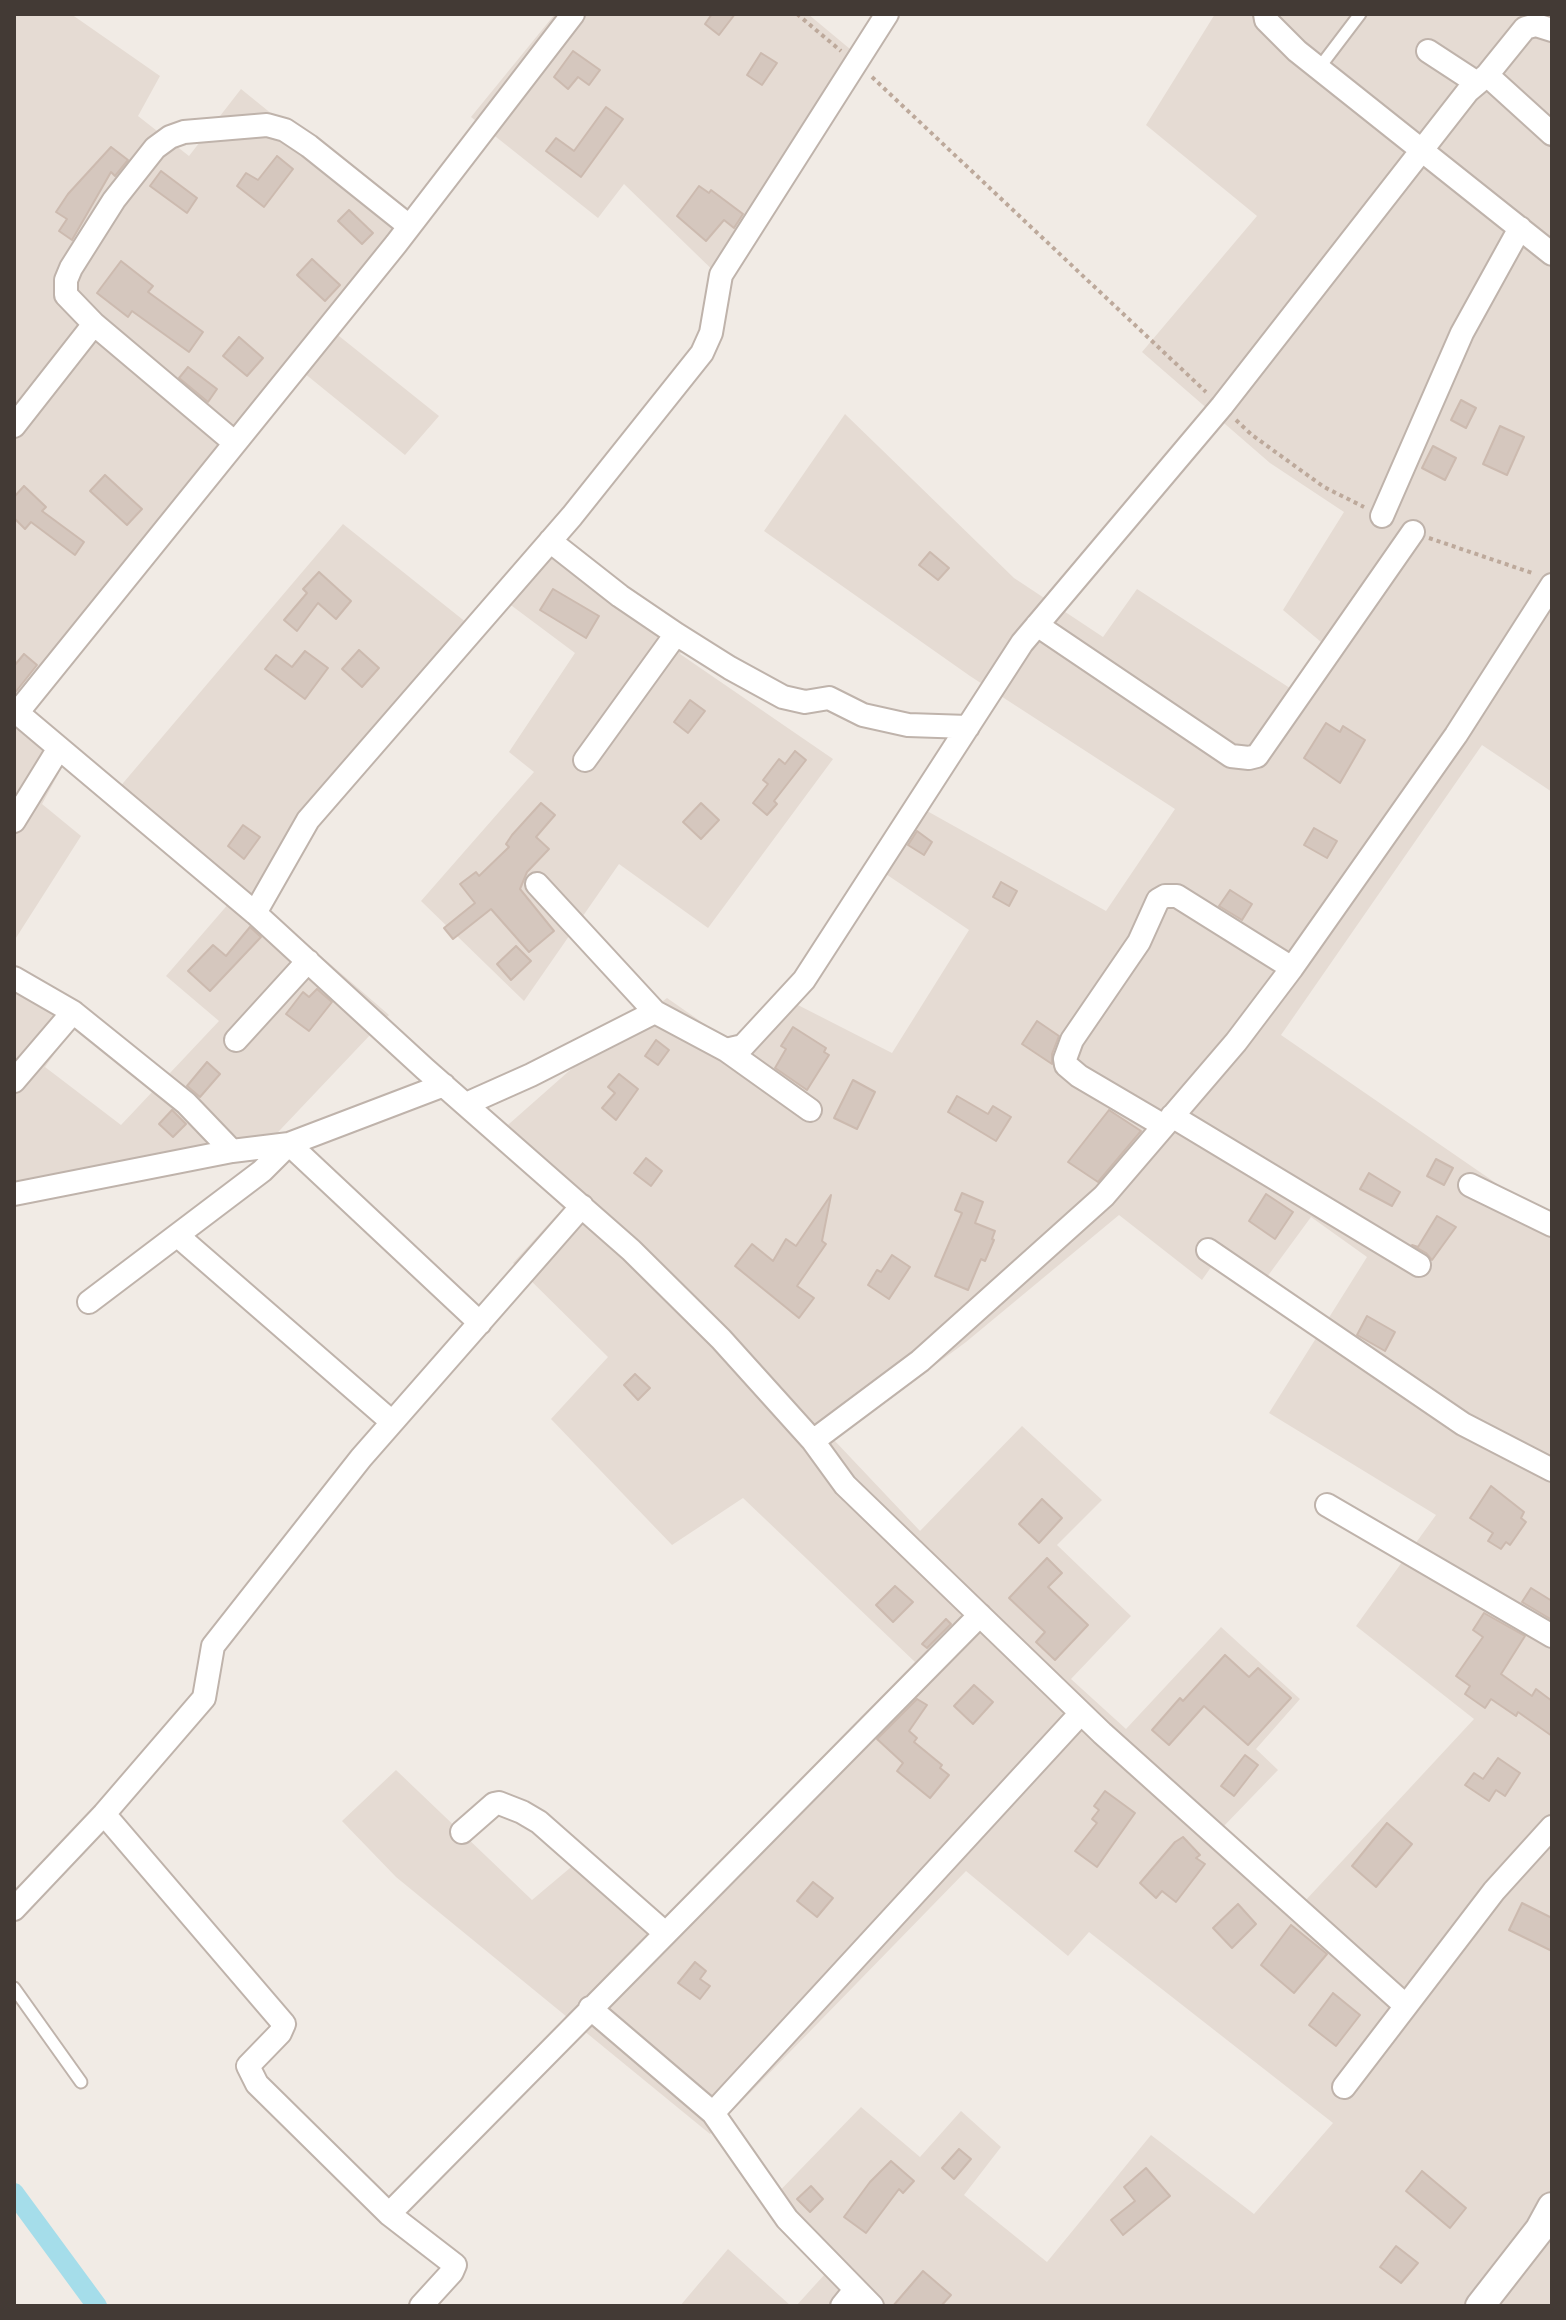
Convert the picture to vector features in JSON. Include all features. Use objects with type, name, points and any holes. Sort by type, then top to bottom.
[{"type":"street","points":[[573,14],[409,226],[16,711],[255,913],[631,1250],[721,1339],[813,1441],[845,1485],[1081,1713],[1406,2006]]},
{"type":"street","points":[[255,913],[308,820],[550,541],[702,353],[711,333],[721,275],[887,14]]},
{"type":"street","points":[[1265,14],[1266,20],[1319,68],[1552,254]]},
{"type":"street","points":[[726,1050],[743,1046],[804,980],[1022,643],[1222,406],[1423,149],[1525,28],[1536,25],[1552,30]]},
{"type":"street","points":[[1428,51],[1482,79],[1552,134]]},
{"type":"street","points":[[235,443],[94,324],[66,295],[66,280],[71,268],[114,200],[155,148],[184,132],[267,125],[285,130],[409,226]]},
{"type":"street","points":[[1382,516],[1462,333],[1520,228]]},
{"type":"street","points":[[14,426],[94,324]]},
{"type":"street","points":[[1037,625],[1231,756],[1249,758],[1257,756],[1413,532]]},
{"type":"street","points":[[550,541],[620,596],[676,634],[730,668],[793,701],[829,698],[880,720],[931,727],[968,727]]},
{"type":"street","points":[[813,1441],[920,1361],[1104,1196],[1236,1042],[1292,968],[1456,735],[1545,580]]},
{"type":"street","points":[[585,760],[676,634]]},
{"type":"street","points":[[14,821],[59,748]]},
{"type":"street","points":[[537,884],[655,1012],[726,1050],[810,1110]]},
{"type":"street","points":[[1292,968],[1177,896],[1165,896],[1158,900],[1139,942],[1072,1040],[1066,1065],[1079,1076],[1168,1121],[1419,1265]]},
{"type":"street","points":[[236,1040],[308,961]]},
{"type":"street","points":[[14,978],[73,1012],[186,1103],[232,1151]]},
{"type":"street","points":[[14,1081],[73,1012]]},
{"type":"street","points":[[466,1104],[655,1012]]},
{"type":"street","points":[[14,1194],[232,1151],[289,1144],[444,1085]]},
{"type":"street","points":[[89,1302],[262,1171],[289,1144]]},
{"type":"street","points":[[289,1144],[480,1323]]},
{"type":"street","points":[[1470,1185],[1552,1225]]},
{"type":"street","points":[[14,1909],[104,1814],[204,1698],[213,1646],[392,1422],[582,1206]]},
{"type":"street","points":[[178,1236],[392,1422]]},
{"type":"street","points":[[1208,1250],[1463,1424],[1552,1470]]},
{"type":"street","points":[[1327,1505],[1552,1636]]},
{"type":"street","points":[[389,2214],[980,1615]]},
{"type":"street","points":[[713,2113],[1081,1713]]},
{"type":"street","points":[[462,1832],[494,1804],[522,1812],[539,1822],[665,1933]]},
{"type":"street","points":[[104,1814],[284,2024],[280,2033],[248,2066],[257,2084],[389,2214],[455,2265],[421,2306]]},
{"type":"street","points":[[1344,2087],[1494,1891],[1552,1827]]},
{"type":"street","points":[[590,2008],[713,2113],[787,2219],[856,2301]]},
{"type":"street","points":[[1480,2306],[1548,2225]]},
{"type":"lane","points":[[1319,68],[1360,14]]},
{"type":"lane","points":[[14,1988],[81,2082]]},
{"type":"path","points":[[797,14],[857,64],[1075,265],[1252,435],[1324,487],[1382,516]]},
{"type":"path","points":[[1413,532],[1545,580]]},
{"type":"shaded area","points":[[17,14],[71,14],[160,76],[138,116],[189,156],[241,89],[415,230],[334,332],[439,416],[405,455],[304,373],[14,714],[14,18]]},
{"type":"shaded area","points":[[555,14],[808,14],[868,64],[726,283],[624,184],[598,218],[471,117]]},
{"type":"shaded area","points":[[1215,14],[1527,14],[1552,34],[1552,792],[1482,745],[1281,1035],[1548,1219],[1552,1214],[1552,2306],[796,2306],[825,2274],[766,2205],[861,2107],[920,2157],[961,2111],[1001,2147],[964,2195],[1047,2262],[1151,2135],[1254,2214],[1333,2123],[1089,1932],[1068,1956],[966,1871],[710,2134],[396,1877],[342,1821],[396,1770],[532,1900],[589,1852],[665,1917],[915,1662],[743,1498],[672,1545],[551,1419],[608,1357],[513,1263],[563,1208],[492,1139],[569,1071],[667,998],[746,1053],[792,1002],[892,1053],[969,930],[868,862],[911,802],[1106,911],[1175,809],[970,676],[764,531],[845,414],[1014,578],[1103,637],[1137,589],[1296,692],[1327,647],[1283,610],[1344,512],[1270,463],[1142,352],[1257,216],[1146,125]],"holes":[[[1119,1215],[1202,1280],[1216,1260],[1256,1292],[1311,1217],[1367,1257],[1269,1413],[1436,1515],[1356,1626],[1474,1719],[1305,1901],[1223,1827],[1278,1770],[1256,1749],[1300,1699],[1221,1627],[1126,1729],[1071,1679],[1131,1616],[1057,1545],[1102,1500],[1022,1426],[920,1531],[834,1440],[966,1342]]]},
{"type":"shaded area","points":[[343,524],[482,635],[313,822],[268,910],[389,1015],[263,1148],[14,1201],[14,978],[77,1023],[45,1067],[121,1125],[219,1021],[166,976],[230,902],[107,802]]},
{"type":"shaded area","points":[[545,535],[687,641],[680,654],[833,759],[708,928],[619,864],[524,1001],[421,901],[534,772],[509,752],[575,653],[496,594]]},
{"type":"shaded area","points":[[28,710],[73,747],[42,804],[81,836],[14,941],[14,731]]},
{"type":"shaded area","points":[[728,2249],[791,2306],[680,2306]]},
{"type":"building","points":[[712,14],[735,14],[719,35],[705,24]]},
{"type":"building","points":[[573,51],[600,70],[589,85],[578,77],[568,89],[554,77]]},
{"type":"building","points":[[761,53],[777,63],[762,85],[747,75]]},
{"type":"building","points":[[606,107],[623,119],[581,177],[546,151],[556,138],[574,151]]},
{"type":"building","points":[[111,147],[128,160],[115,176],[111,172],[72,240],[59,231],[67,219],[56,212],[68,194]]},
{"type":"building","points":[[277,156],[293,169],[264,207],[237,186],[246,173],[258,180]]},
{"type":"building","points":[[161,171],[197,198],[187,213],[150,186]]},
{"type":"building","points":[[699,186],[709,193],[711,190],[743,214],[734,228],[724,220],[706,241],[677,216]]},
{"type":"building","points":[[349,210],[373,233],[362,244],[338,221]]},
{"type":"building","points":[[312,259],[340,285],[325,301],[297,275]]},
{"type":"building","points":[[121,261],[153,286],[148,292],[203,332],[189,352],[132,311],[128,317],[97,293]]},
{"type":"building","points":[[239,337],[263,358],[247,376],[223,356]]},
{"type":"building","points":[[188,367],[217,389],[208,402],[179,378]]},
{"type":"building","points":[[1461,400],[1476,408],[1466,428],[1451,420]]},
{"type":"building","points":[[1500,426],[1524,437],[1507,475],[1483,464]]},
{"type":"building","points":[[1433,446],[1456,458],[1445,480],[1422,468]]},
{"type":"building","points":[[105,475],[142,509],[127,525],[90,491]]},
{"type":"building","points":[[24,486],[46,507],[42,511],[84,542],[75,555],[31,522],[25,529],[14,518],[14,497]]},
{"type":"building","points":[[930,552],[949,568],[938,580],[919,565]]},
{"type":"building","points":[[319,572],[351,601],[336,619],[318,603],[297,631],[284,620],[307,593],[303,589]]},
{"type":"building","points":[[553,589],[599,616],[586,638],[540,610]]},
{"type":"building","points":[[359,650],[379,668],[362,687],[342,669]]},
{"type":"building","points":[[305,651],[328,668],[305,699],[265,669],[276,655],[292,667]]},
{"type":"building","points":[[24,654],[37,665],[14,694],[14,666]]},
{"type":"building","points":[[690,700],[705,711],[688,733],[674,722]]},
{"type":"building","points":[[1326,723],[1340,732],[1343,726],[1365,740],[1340,783],[1304,758]]},
{"type":"building","points":[[795,751],[806,760],[767,815],[753,803],[768,784],[763,780],[779,759],[785,764]]},
{"type":"building","points":[[541,803],[555,815],[536,837],[549,849],[527,872],[520,889],[554,931],[529,952],[491,909],[453,939],[444,928],[475,903],[460,884],[476,872],[479,876],[509,847],[506,844],[512,835]]},
{"type":"building","points":[[701,803],[719,820],[701,839],[683,822]]},
{"type":"building","points":[[243,825],[260,837],[244,859],[228,846]]},
{"type":"building","points":[[1314,828],[1337,841],[1327,858],[1304,845]]},
{"type":"building","points":[[917,831],[932,842],[924,855],[908,845]]},
{"type":"building","points":[[1001,882],[1017,891],[1009,906],[993,897]]},
{"type":"building","points":[[1230,890],[1252,904],[1242,920],[1219,906]]},
{"type":"building","points":[[250,927],[261,937],[210,991],[188,971],[213,945],[226,956]]},
{"type":"building","points":[[516,946],[531,961],[511,980],[497,964]]},
{"type":"building","points":[[317,989],[332,1002],[309,1031],[286,1014],[303,992],[309,997]]},
{"type":"building","points":[[1037,1021],[1059,1036],[1052,1054],[1052,1064],[1022,1044]]},
{"type":"building","points":[[793,1027],[826,1048],[824,1052],[829,1055],[807,1090],[775,1068],[786,1049],[781,1046]]},
{"type":"building","points":[[656,1040],[669,1050],[658,1065],[645,1056]]},
{"type":"building","points":[[207,1062],[220,1074],[200,1097],[187,1086]]},
{"type":"building","points":[[619,1074],[638,1089],[616,1120],[602,1108],[615,1093],[608,1087]]},
{"type":"building","points":[[853,1080],[875,1092],[857,1129],[834,1118]]},
{"type":"building","points":[[957,1096],[988,1114],[993,1106],[1011,1117],[996,1141],[948,1112]]},
{"type":"building","points":[[172,1110],[186,1124],[173,1137],[159,1124]]},
{"type":"building","points":[[1109,1110],[1141,1131],[1098,1182],[1068,1162]]},
{"type":"building","points":[[646,1158],[662,1171],[651,1186],[634,1173]]},
{"type":"building","points":[[1436,1159],[1453,1168],[1444,1185],[1427,1176]]},
{"type":"building","points":[[1369,1173],[1400,1192],[1392,1206],[1360,1189]]},
{"type":"building","points":[[962,1193],[983,1202],[975,1223],[995,1231],[985,1261],[981,1259],[968,1290],[935,1276],[962,1213],[955,1210]]},
{"type":"building","points":[[1266,1194],[1293,1212],[1275,1239],[1249,1221]]},
{"type":"building","points":[[831,1195],[822,1241],[826,1244],[797,1286],[814,1298],[799,1318],[735,1266],[752,1244],[773,1261],[786,1239],[796,1246]]},
{"type":"building","points":[[1437,1216],[1456,1227],[1432,1260],[1412,1245],[1418,1247]]},
{"type":"building","points":[[892,1255],[910,1267],[889,1299],[868,1285]]},
{"type":"building","points":[[1367,1316],[1395,1332],[1385,1351],[1357,1335]]},
{"type":"building","points":[[635,1374],[650,1388],[638,1400],[624,1385]]},
{"type":"building","points":[[1491,1486],[1524,1512],[1521,1518],[1526,1522],[1510,1545],[1506,1542],[1501,1549],[1488,1541],[1493,1533],[1470,1518]]},
{"type":"building","points":[[1042,1499],[1062,1518],[1039,1543],[1019,1524]]},
{"type":"building","points":[[1047,1558],[1062,1573],[1048,1587],[1088,1625],[1055,1660],[1036,1642],[1045,1632],[1009,1598]]},
{"type":"building","points":[[895,1586],[913,1602],[893,1622],[876,1605]]},
{"type":"building","points":[[1531,1588],[1552,1601],[1552,1620],[1522,1602]]},
{"type":"building","points":[[1484,1613],[1525,1636],[1501,1674],[1532,1696],[1536,1689],[1552,1701],[1552,1736],[1518,1712],[1516,1716],[1491,1699],[1485,1708],[1465,1694],[1470,1686],[1456,1676],[1483,1637],[1473,1630]]},
{"type":"building","points":[[946,1619],[951,1624],[927,1648],[922,1644]]},
{"type":"building","points":[[1225,1655],[1249,1677],[1258,1668],[1291,1698],[1248,1745],[1204,1706],[1169,1745],[1152,1730]]},
{"type":"building","points":[[974,1685],[993,1702],[973,1724],[954,1706]]},
{"type":"building","points":[[917,1699],[927,1705],[909,1731],[917,1738],[914,1742],[942,1765],[940,1768],[949,1775],[930,1798],[897,1771],[903,1763],[877,1739]]},
{"type":"building","points":[[1245,1755],[1258,1765],[1234,1796],[1221,1786]]},
{"type":"building","points":[[1498,1758],[1520,1773],[1505,1796],[1496,1790],[1489,1801],[1465,1785],[1474,1773],[1483,1779]]},
{"type":"building","points":[[1105,1791],[1135,1813],[1097,1867],[1075,1851],[1097,1823],[1092,1819],[1099,1810],[1094,1806]]},
{"type":"building","points":[[1387,1823],[1412,1844],[1376,1887],[1352,1866]]},
{"type":"building","points":[[1183,1837],[1200,1855],[1196,1858],[1205,1864],[1176,1902],[1162,1891],[1156,1898],[1140,1883],[1175,1842]]},
{"type":"building","points":[[813,1882],[833,1898],[817,1917],[797,1901]]},
{"type":"building","points":[[1522,1903],[1552,1918],[1552,1951],[1509,1930]]},
{"type":"building","points":[[1238,1904],[1256,1924],[1232,1948],[1213,1928]]},
{"type":"building","points":[[1291,1925],[1327,1954],[1294,1993],[1261,1965]]},
{"type":"building","points":[[695,1962],[706,1971],[700,1979],[710,1986],[700,1999],[678,1983]]},
{"type":"building","points":[[1333,1993],[1360,2015],[1336,2046],[1309,2025]]},
{"type":"building","points":[[959,2149],[971,2159],[954,2179],[942,2168]]},
{"type":"building","points":[[891,2161],[914,2181],[903,2193],[899,2189],[866,2233],[844,2217],[870,2182]]},
{"type":"building","points":[[1146,2168],[1170,2196],[1123,2235],[1111,2220],[1135,2201],[1124,2187]]},
{"type":"building","points":[[1422,2171],[1466,2208],[1450,2228],[1406,2191]]},
{"type":"building","points":[[811,2186],[823,2199],[810,2212],[797,2199]]},
{"type":"building","points":[[1396,2246],[1418,2263],[1401,2283],[1380,2267]]},
{"type":"building","points":[[923,2271],[951,2295],[941,2306],[893,2306]]},
{"type":"waterway","points":[[14,2193],[97,2306]]}]
